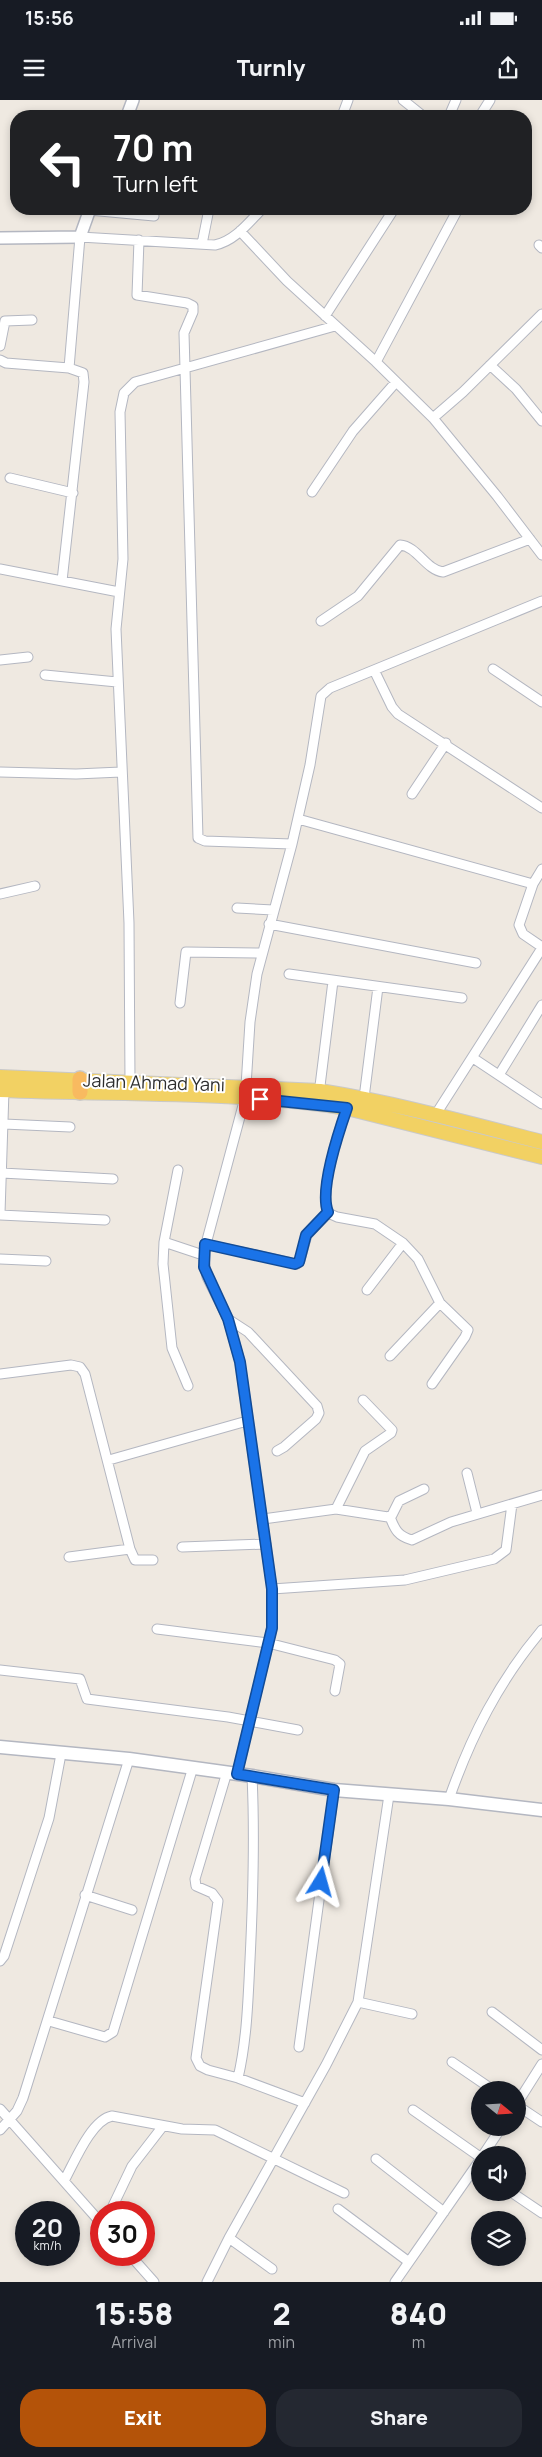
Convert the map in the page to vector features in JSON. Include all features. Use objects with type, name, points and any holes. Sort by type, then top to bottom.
[{"type":"main road","name":"Jalan Ahmad Yani","points":[[1,1086],[80,1086],[130,1081],[245,1092],[364,1098],[436,1114],[542,1142]]},
{"type":"main road","points":[[80,1086],[245,1092]]},
{"type":"main road","points":[[319,1097],[347,1108],[542,1157]]},
{"type":"main road","points":[[0,1747],[193,1767],[334,1790],[450,1799],[542,1810]]},
{"type":"street","points":[[403,100],[416,110]]},
{"type":"street","points":[[69,368],[80,237],[87,215]]},
{"type":"street","points":[[145,215],[154,216]]},
{"type":"street","points":[[202,244],[208,215]]},
{"type":"street","points":[[0,238],[80,237],[220,244],[240,231],[256,215]]},
{"type":"street","points":[[325,316],[390,215]]},
{"type":"street","points":[[376,362],[455,215]]},
{"type":"street","points":[[240,231],[287,281],[334,326],[376,362],[433,418],[542,554]]},
{"type":"street","points":[[139,240],[137,295],[187,303],[193,306],[193,312],[184,333],[198,838],[205,841],[292,844]]},
{"type":"street","points":[[433,418],[542,314]]},
{"type":"street","points":[[0,346],[5,321],[32,320]]},
{"type":"street","points":[[130,1081],[129,924],[116,629],[123,559],[120,412],[124,393],[135,382],[334,326]]},
{"type":"street","points":[[0,360],[6,363],[69,368],[81,372],[84,376],[73,493],[62,581]]},
{"type":"street","points":[[490,365],[516,389],[542,421]]},
{"type":"street","points":[[312,492],[353,431],[396,382]]},
{"type":"street","points":[[10,478],[73,493]]},
{"type":"street","points":[[321,620],[346,606],[358,596],[400,545],[406,546],[435,570],[443,572],[530,538]]},
{"type":"street","points":[[0,569],[119,592]]},
{"type":"street","points":[[305,2103],[238,2078],[203,2068],[196,2058],[218,1901],[212,1893],[196,1886],[195,1879],[249,1720],[274,1613],[263,1519],[247,1421],[240,1362],[228,1319],[207,1277],[203,1255],[245,1092],[253,996],[262,952],[298,819],[310,765],[321,696],[330,688],[542,601]]},
{"type":"street","points":[[0,660],[28,657]]},
{"type":"street","points":[[493,669],[542,702]]},
{"type":"street","points":[[374,670],[392,707],[398,714],[446,743],[542,808]]},
{"type":"street","points":[[45,675],[117,682]]},
{"type":"street","points":[[412,794],[446,743]]},
{"type":"street","points":[[0,772],[76,774],[121,772]]},
{"type":"street","points":[[298,819],[533,884]]},
{"type":"street","points":[[436,1114],[542,948],[520,930],[533,884],[542,869]]},
{"type":"street","points":[[0,894],[35,886]]},
{"type":"street","points":[[237,908],[273,910]]},
{"type":"street","points":[[270,924],[476,963]]},
{"type":"street","points":[[180,1003],[186,952],[262,952]]},
{"type":"street","points":[[289,974],[462,998]]},
{"type":"street","points":[[319,1097],[333,981]]},
{"type":"street","points":[[364,1098],[378,987]]},
{"type":"street","points":[[499,1074],[542,1005]]},
{"type":"street","points":[[473,1058],[542,1104]]},
{"type":"street","points":[[1,1086],[4,1124],[0,1214],[105,1220]]},
{"type":"street","points":[[347,1108],[334,1146],[326,1202],[328,1212],[336,1217],[375,1224],[403,1243],[418,1259],[440,1303],[466,1328],[467,1333],[432,1384]]},
{"type":"street","points":[[4,1124],[70,1126]]},
{"type":"street","points":[[178,1170],[164,1242],[163,1272],[172,1348],[188,1386]]},
{"type":"street","points":[[2,1173],[113,1179]]},
{"type":"street","points":[[205,1244],[297,1264],[300,1260],[306,1235],[328,1212]]},
{"type":"street","points":[[164,1242],[203,1255]]},
{"type":"street","points":[[367,1290],[403,1243]]},
{"type":"street","points":[[0,1259],[46,1261]]},
{"type":"street","points":[[390,1356],[440,1303]]},
{"type":"street","points":[[228,1319],[248,1332],[317,1406],[319,1413],[316,1419],[284,1447],[277,1450]]},
{"type":"street","points":[[0,1374],[71,1365],[80,1367],[85,1374],[109,1460],[130,1549],[135,1560],[153,1560]]},
{"type":"street","points":[[336,1509],[365,1451],[391,1433],[392,1430],[363,1400]]},
{"type":"street","points":[[109,1460],[247,1421]]},
{"type":"street","points":[[467,1473],[477,1513]]},
{"type":"street","points":[[390,1517],[399,1501],[424,1489]]},
{"type":"street","points":[[390,1517],[396,1532],[402,1538],[412,1540],[477,1513],[542,1495]]},
{"type":"street","points":[[272,1589],[389,1582],[426,1576],[494,1559],[506,1550],[512,1504]]},
{"type":"street","points":[[263,1519],[336,1509],[390,1517]]},
{"type":"street","points":[[182,1547],[266,1544]]},
{"type":"street","points":[[70,1557],[130,1549]]},
{"type":"street","points":[[157,1629],[268,1643],[337,1661],[340,1664],[340,1669],[335,1691]]},
{"type":"street","points":[[450,1799],[466,1752],[493,1697],[514,1664],[542,1630]]},
{"type":"street","points":[[0,1670],[80,1679],[87,1699],[249,1720],[298,1730]]},
{"type":"street","points":[[0,1961],[4,1956],[49,1818],[61,1754]]},
{"type":"street","points":[[0,2130],[10,2120],[23,2098],[129,1759]]},
{"type":"street","points":[[48,2021],[105,2038],[113,2032],[153,1892],[193,1767]]},
{"type":"street","points":[[238,2078],[246,2038],[251,1947],[252,1776]]},
{"type":"street","points":[[299,2047],[334,1790]]},
{"type":"street","points":[[207,2282],[228,2238],[305,2103],[358,2002],[389,1795]]},
{"type":"street","points":[[86,1895],[132,1910]]},
{"type":"street","points":[[358,2002],[412,2014]]},
{"type":"street","points":[[492,2012],[542,2050]]},
{"type":"street","points":[[452,2062],[480,2081]]},
{"type":"street","points":[[526,2089],[542,2064]]},
{"type":"street","points":[[0,2109],[90,2211]]},
{"type":"street","points":[[413,2110],[471,2152]]},
{"type":"street","points":[[526,2111],[542,2122]]},
{"type":"street","points":[[64,2181],[90,2135],[106,2117],[119,2116],[162,2126],[215,2130],[344,2193]]},
{"type":"street","points":[[115,2201],[132,2166],[162,2126]]},
{"type":"street","points":[[376,2159],[444,2212]]},
{"type":"street","points":[[395,2282],[444,2212],[471,2178]]},
{"type":"street","points":[[524,2201],[542,2213]]},
{"type":"street","points":[[338,2209],[409,2262]]},
{"type":"street","points":[[228,2238],[272,2269]]},
{"type":"street","points":[[140,2266],[154,2282]]},
{"type":"route","points":[[260,1099],[347,1108],[334,1146],[326,1202],[328,1212],[306,1235],[299,1262],[295,1264],[205,1244],[203,1255],[207,1277],[228,1319],[235,1338],[240,1362],[247,1421],[263,1519],[274,1613],[237,1774],[334,1790],[321,1882]]}]
